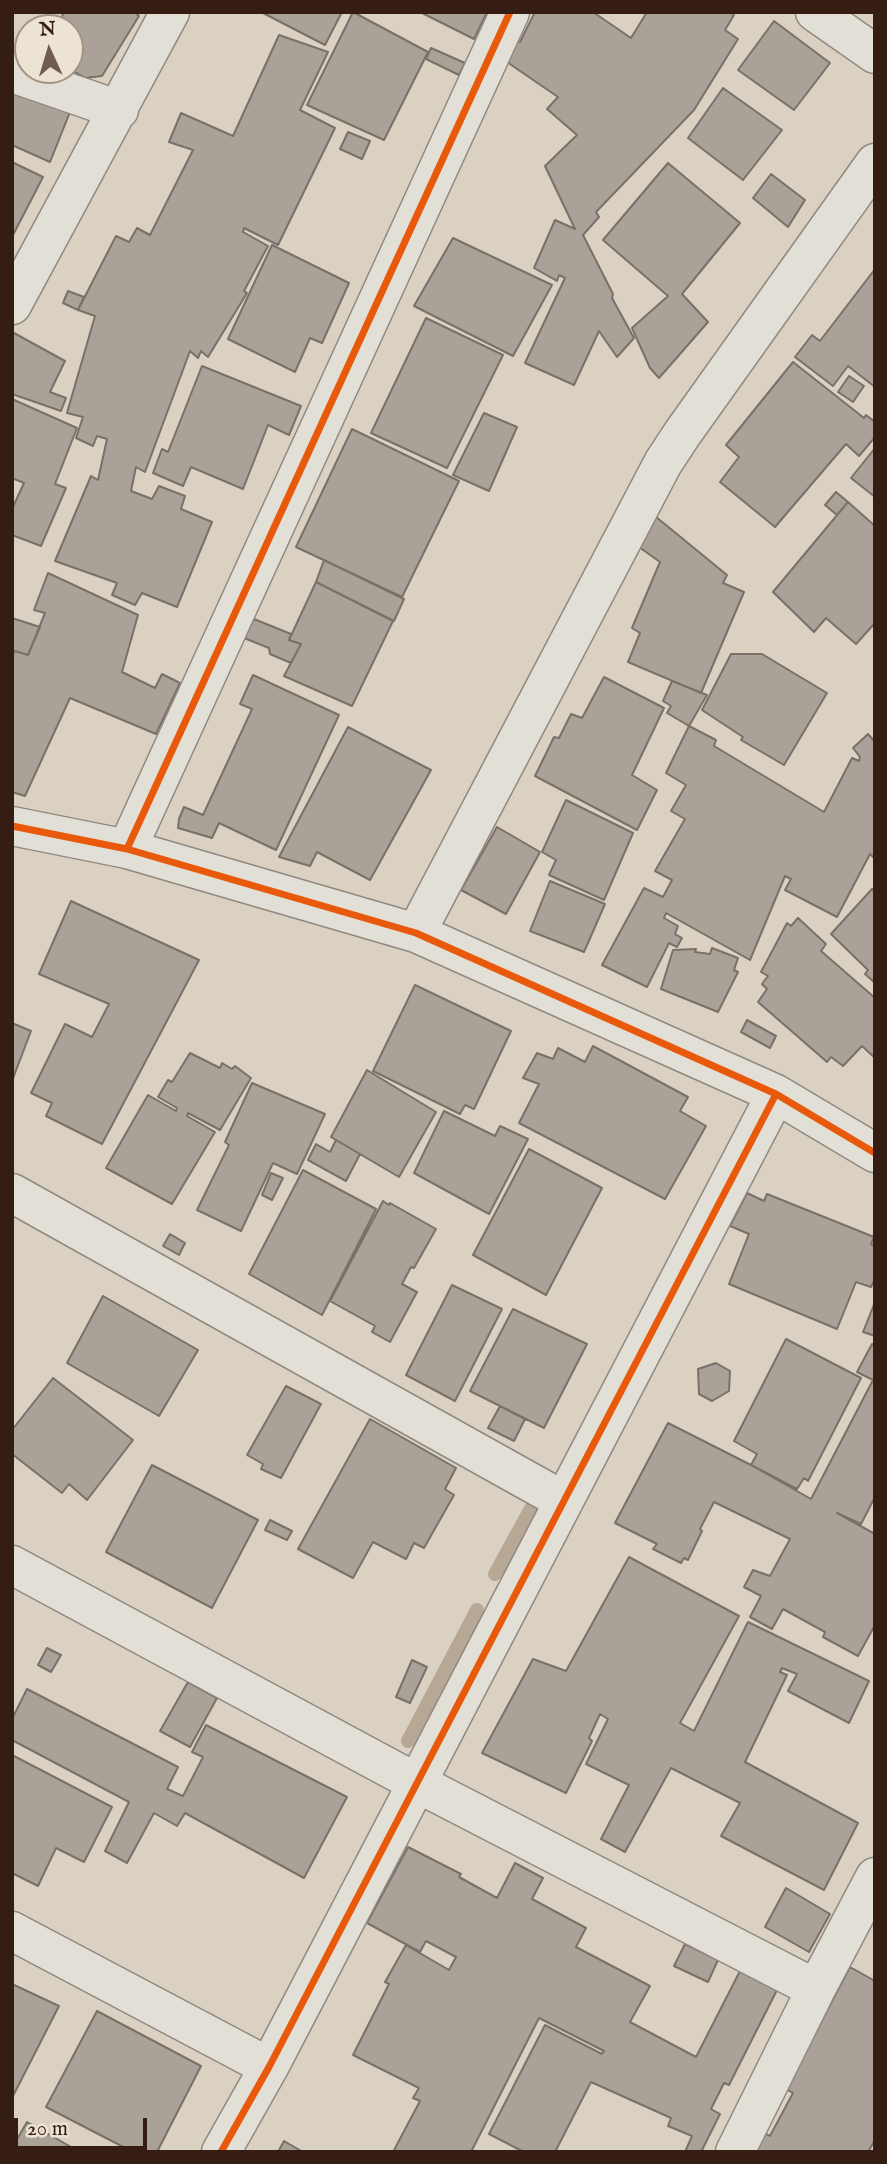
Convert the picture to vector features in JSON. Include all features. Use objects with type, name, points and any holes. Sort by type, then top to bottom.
[{"type":"street","points":[[12,305],[170,12]]},
{"type":"street","points":[[127,849],[510,12]]},
{"type":"street","points":[[815,12],[875,54]]},
{"type":"street","points":[[12,73],[119,110]]},
{"type":"street","points":[[416,933],[663,463],[875,163]]},
{"type":"street","points":[[12,827],[127,849],[416,933],[776,1094],[875,1153]]},
{"type":"street","points":[[221,2152],[269,2067],[776,1094]]},
{"type":"street","points":[[12,1193],[564,1500]]},
{"type":"street","points":[[12,1564],[417,1783],[816,1989]]},
{"type":"street","points":[[735,2152],[875,1877]]},
{"type":"street","points":[[12,1931],[269,2067]]},
{"type":"building","points":[[135,12],[139,16],[102,76],[85,78],[84,14],[64,14]]},
{"type":"building","points":[[261,12],[342,12],[325,45]]},
{"type":"building","points":[[353,12],[428,52],[384,140],[307,105]]},
{"type":"building","points":[[420,12],[487,12],[474,39]]},
{"type":"building","points":[[535,12],[593,12],[631,38],[647,12],[730,12],[734,15],[725,30],[738,39],[694,110],[596,212],[599,217],[583,235],[634,338],[617,357],[599,331],[574,385],[525,363],[565,278],[559,275],[557,281],[534,268],[555,220],[575,229],[545,166],[577,135],[547,109],[558,97],[504,60],[517,40],[520,42]]},
{"type":"building","points":[[774,21],[830,63],[794,110],[738,70]]},
{"type":"building","points":[[279,35],[328,52],[300,110],[335,128],[278,245],[244,228],[243,232],[268,246],[244,291],[247,293],[208,357],[201,351],[198,358],[190,351],[145,472],[136,467],[131,491],[152,499],[159,486],[185,496],[181,509],[212,522],[177,607],[142,593],[135,605],[112,595],[117,583],[55,561],[91,476],[98,480],[107,439],[97,436],[93,446],[76,438],[83,417],[67,413],[95,316],[78,310],[116,236],[129,242],[137,228],[150,235],[193,150],[169,142],[181,113],[233,136]]},
{"type":"building","points":[[431,48],[465,63],[459,75],[426,59]]},
{"type":"building","points":[[723,88],[782,130],[743,180],[688,138]]},
{"type":"building","points":[[12,91],[70,112],[50,162],[12,145]]},
{"type":"building","points":[[348,132],[370,141],[362,159],[340,149]]},
{"type":"building","points":[[12,162],[43,177],[12,237]]},
{"type":"building","points":[[668,163],[740,223],[682,294],[708,322],[659,378],[650,368],[632,328],[668,296],[603,240]]},
{"type":"building","points":[[771,174],[805,200],[788,227],[753,198]]},
{"type":"building","points":[[453,238],[552,285],[513,356],[414,306]]},
{"type":"building","points":[[272,245],[349,283],[322,343],[310,338],[295,372],[228,339]]},
{"type":"building","points":[[875,269],[875,387],[848,366],[833,386],[795,357],[812,335],[820,341]]},
{"type":"building","points":[[68,291],[84,297],[78,310],[63,303]]},
{"type":"building","points":[[426,318],[503,355],[447,468],[371,433]]},
{"type":"building","points":[[14,333],[65,361],[50,392],[66,398],[61,411],[12,394]]},
{"type":"building","points":[[793,362],[864,418],[866,415],[875,422],[875,437],[859,456],[846,444],[775,527],[720,482],[739,457],[726,445]]},
{"type":"building","points":[[202,366],[301,406],[289,435],[268,425],[243,489],[191,467],[183,486],[153,473],[162,449],[168,452]]},
{"type":"building","points":[[849,376],[864,386],[853,402],[838,392]]},
{"type":"building","points":[[12,399],[77,428],[55,484],[66,488],[41,546],[12,535],[12,509],[24,483],[12,478]]},
{"type":"building","points":[[484,413],[517,427],[489,491],[453,475]]},
{"type":"building","points":[[352,429],[459,481],[402,597],[296,547]]},
{"type":"building","points":[[875,448],[875,497],[851,478]]},
{"type":"building","points":[[836,492],[848,502],[837,515],[825,505]]},
{"type":"building","points":[[848,502],[875,526],[875,623],[856,644],[826,618],[814,632],[773,592]]},
{"type":"building","points":[[650,512],[727,575],[723,583],[744,592],[701,693],[628,662],[640,633],[632,628],[660,562],[632,542]]},
{"type":"building","points":[[324,560],[404,599],[394,621],[316,582]]},
{"type":"building","points":[[48,573],[138,615],[122,672],[155,688],[162,674],[180,683],[156,734],[70,698],[25,796],[12,792],[12,656],[15,651],[28,655],[45,613],[34,610]]},
{"type":"building","points":[[316,582],[393,621],[352,706],[284,676],[301,644],[289,640]]},
{"type":"building","points":[[12,618],[40,627],[28,655],[15,651],[12,656]]},
{"type":"building","points":[[254,619],[291,634],[289,640],[301,644],[291,663],[270,654],[269,648],[244,638]]},
{"type":"building","points":[[731,654],[762,654],[827,693],[784,765],[741,740],[743,737],[702,710]]},
{"type":"building","points":[[253,675],[339,715],[276,850],[219,823],[212,838],[178,828],[184,807],[203,815],[252,709],[240,704]]},
{"type":"building","points":[[604,677],[664,708],[632,775],[657,790],[637,830],[535,776],[554,737],[559,738],[571,714],[582,718]]},
{"type":"building","points":[[672,681],[707,695],[689,726],[667,713],[671,706],[663,701]]},
{"type":"building","points":[[689,726],[716,740],[714,746],[824,812],[852,758],[859,761],[860,757],[853,748],[868,734],[875,742],[875,859],[870,854],[837,917],[785,890],[791,879],[785,876],[750,960],[666,913],[664,918],[678,926],[675,934],[682,938],[677,947],[669,943],[647,987],[602,965],[644,888],[663,897],[672,880],[655,871],[685,819],[671,811],[686,785],[666,773]]},
{"type":"building","points":[[348,727],[431,770],[370,880],[317,852],[310,866],[279,857]]},
{"type":"building","points":[[566,800],[633,833],[604,900],[549,875],[556,860],[542,852]]},
{"type":"building","points":[[497,827],[540,852],[506,914],[461,890]]},
{"type":"building","points":[[550,881],[605,904],[584,952],[530,931]]},
{"type":"building","points":[[872,889],[875,892],[875,983],[865,974],[868,970],[831,934]]},
{"type":"building","points":[[71,901],[199,960],[102,1144],[46,1116],[52,1103],[31,1093],[65,1024],[92,1037],[109,1004],[39,974]]},
{"type":"building","points":[[798,918],[826,944],[821,951],[875,998],[875,1058],[862,1046],[843,1066],[831,1057],[827,1062],[758,1002],[767,989],[762,984],[768,976],[761,972],[787,923],[791,926]]},
{"type":"building","points":[[712,948],[738,958],[734,970],[738,972],[718,1012],[661,989],[673,950],[696,949],[695,952],[710,954]]},
{"type":"building","points":[[415,985],[511,1031],[474,1109],[465,1105],[460,1114],[373,1071]]},
{"type":"building","points":[[747,1020],[776,1036],[770,1048],[741,1032]]},
{"type":"building","points":[[12,1023],[31,1031],[12,1081]]},
{"type":"building","points":[[593,1046],[688,1097],[680,1111],[706,1126],[665,1199],[519,1123],[539,1084],[523,1078],[537,1053],[553,1059],[558,1048],[585,1062]]},
{"type":"building","points":[[190,1053],[220,1068],[222,1063],[232,1069],[235,1066],[251,1078],[220,1130],[188,1113],[187,1116],[215,1132],[172,1204],[106,1168],[148,1095],[176,1111],[177,1108],[158,1097],[168,1080],[172,1082]]},
{"type":"building","points":[[367,1070],[436,1112],[399,1177],[331,1137]]},
{"type":"building","points":[[252,1083],[325,1114],[297,1174],[273,1163],[241,1231],[197,1210],[229,1145],[225,1142]]},
{"type":"building","points":[[444,1111],[495,1136],[500,1126],[528,1139],[489,1214],[414,1173]]},
{"type":"building","points":[[336,1140],[360,1154],[346,1181],[308,1160],[316,1144],[330,1152]]},
{"type":"building","points":[[529,1149],[602,1188],[546,1295],[473,1255]]},
{"type":"building","points":[[303,1170],[376,1209],[322,1315],[249,1274]]},
{"type":"building","points":[[271,1173],[283,1178],[272,1200],[262,1195]]},
{"type":"building","points":[[747,1193],[764,1201],[767,1194],[874,1237],[871,1244],[875,1246],[875,1279],[871,1287],[856,1282],[837,1329],[729,1284],[749,1234],[730,1226]]},
{"type":"building","points":[[383,1201],[436,1229],[402,1284],[417,1292],[390,1342],[372,1332],[375,1326],[330,1301]]},
{"type":"building","points":[[170,1234],[185,1243],[179,1255],[163,1246]]},
{"type":"building","points":[[452,1285],[502,1309],[455,1401],[406,1375]]},
{"type":"building","points":[[103,1296],[198,1350],[159,1416],[67,1363]]},
{"type":"building","points":[[875,1302],[875,1336],[863,1332]]},
{"type":"building","points":[[513,1309],[587,1344],[544,1428],[470,1391]]},
{"type":"building","points":[[786,1339],[861,1378],[808,1481],[804,1478],[797,1489],[751,1465],[757,1454],[734,1441]]},
{"type":"building","points":[[872,1344],[875,1346],[875,1497],[861,1524],[837,1513],[875,1534],[875,1625],[858,1656],[823,1637],[825,1632],[783,1609],[772,1629],[750,1617],[761,1596],[744,1587],[753,1570],[770,1576],[790,1539],[714,1502],[688,1560],[684,1558],[681,1563],[653,1549],[657,1544],[615,1523],[668,1423],[811,1499],[873,1380],[857,1372]]},
{"type":"building","points":[[716,1363],[730,1371],[729,1391],[712,1401],[699,1394],[698,1369]]},
{"type":"building","points":[[53,1378],[133,1440],[87,1500],[69,1484],[62,1493],[12,1454],[12,1430]]},
{"type":"building","points":[[286,1386],[321,1404],[281,1478],[261,1469],[263,1464],[247,1455]]},
{"type":"building","points":[[500,1406],[525,1419],[514,1441],[488,1428]]},
{"type":"building","points":[[370,1419],[456,1468],[445,1489],[454,1495],[424,1548],[414,1543],[406,1559],[373,1542],[353,1578],[298,1549]]},
{"type":"building","points":[[152,1465],[258,1520],[212,1608],[106,1552]]},
{"type":"building","points":[[270,1520],[292,1531],[287,1540],[265,1530]]},
{"type":"building","points":[[629,1557],[739,1616],[680,1723],[694,1731],[748,1622],[869,1681],[849,1723],[788,1691],[797,1674],[782,1668],[780,1672],[787,1675],[745,1762],[858,1823],[824,1890],[721,1836],[740,1803],[671,1768],[625,1852],[601,1839],[629,1785],[586,1764],[608,1719],[600,1714],[589,1738],[592,1741],[566,1793],[482,1753],[533,1659],[566,1671]]},
{"type":"building","points":[[47,1648],[61,1655],[51,1672],[38,1665]]},
{"type":"building","points":[[412,1660],[427,1667],[410,1703],[396,1697]]},
{"type":"building","points":[[188,1682],[217,1698],[190,1747],[160,1731]]},
{"type":"building","points":[[27,1689],[178,1767],[167,1789],[183,1796],[203,1757],[192,1752],[206,1725],[347,1797],[304,1878],[185,1813],[177,1826],[154,1813],[127,1863],[105,1851],[129,1802],[12,1740],[12,1719]]},
{"type":"building","points":[[12,1755],[112,1807],[84,1862],[56,1848],[38,1886],[12,1873]]},
{"type":"building","points":[[408,1847],[461,1874],[459,1877],[497,1898],[515,1863],[543,1878],[532,1899],[586,1928],[576,1947],[650,1986],[630,2022],[696,2057],[740,1971],[777,1990],[729,2085],[724,2083],[711,2109],[720,2114],[701,2152],[685,2152],[692,2136],[668,2126],[671,2118],[591,2082],[555,2152],[524,2152],[489,2134],[545,2025],[602,2054],[604,2051],[539,2018],[471,2152],[393,2152],[420,2101],[413,2098],[419,2088],[353,2055],[389,1984],[385,1982],[406,1945],[449,1970],[456,1957],[426,1941],[420,1952],[367,1923]]},
{"type":"building","points":[[786,1888],[830,1914],[809,1952],[765,1927]]},
{"type":"building","points":[[685,1944],[718,1960],[708,1982],[674,1966]]},
{"type":"building","points":[[850,1967],[875,1981],[875,2140],[868,2152],[750,2152],[761,2131],[770,2136],[793,2093],[786,2089]]},
{"type":"building","points":[[12,1984],[59,2006],[13,2096],[12,2096]]},
{"type":"building","points":[[97,2011],[201,2066],[157,2152],[133,2152],[46,2107]]},
{"type":"building","points":[[27,2122],[80,2152],[12,2152]]},
{"type":"building","points":[[284,2141],[303,2152],[278,2152]]},
{"type":"waterway","points":[[495,1574],[534,1503]]},
{"type":"waterway","points":[[408,1741],[477,1610]]},
{"type":"cycle path","points":[[127,849],[510,12]]},
{"type":"cycle path","points":[[12,826],[127,849],[416,933],[776,1094],[875,1153]]},
{"type":"cycle path","points":[[221,2152],[269,2067],[776,1094]]}]
